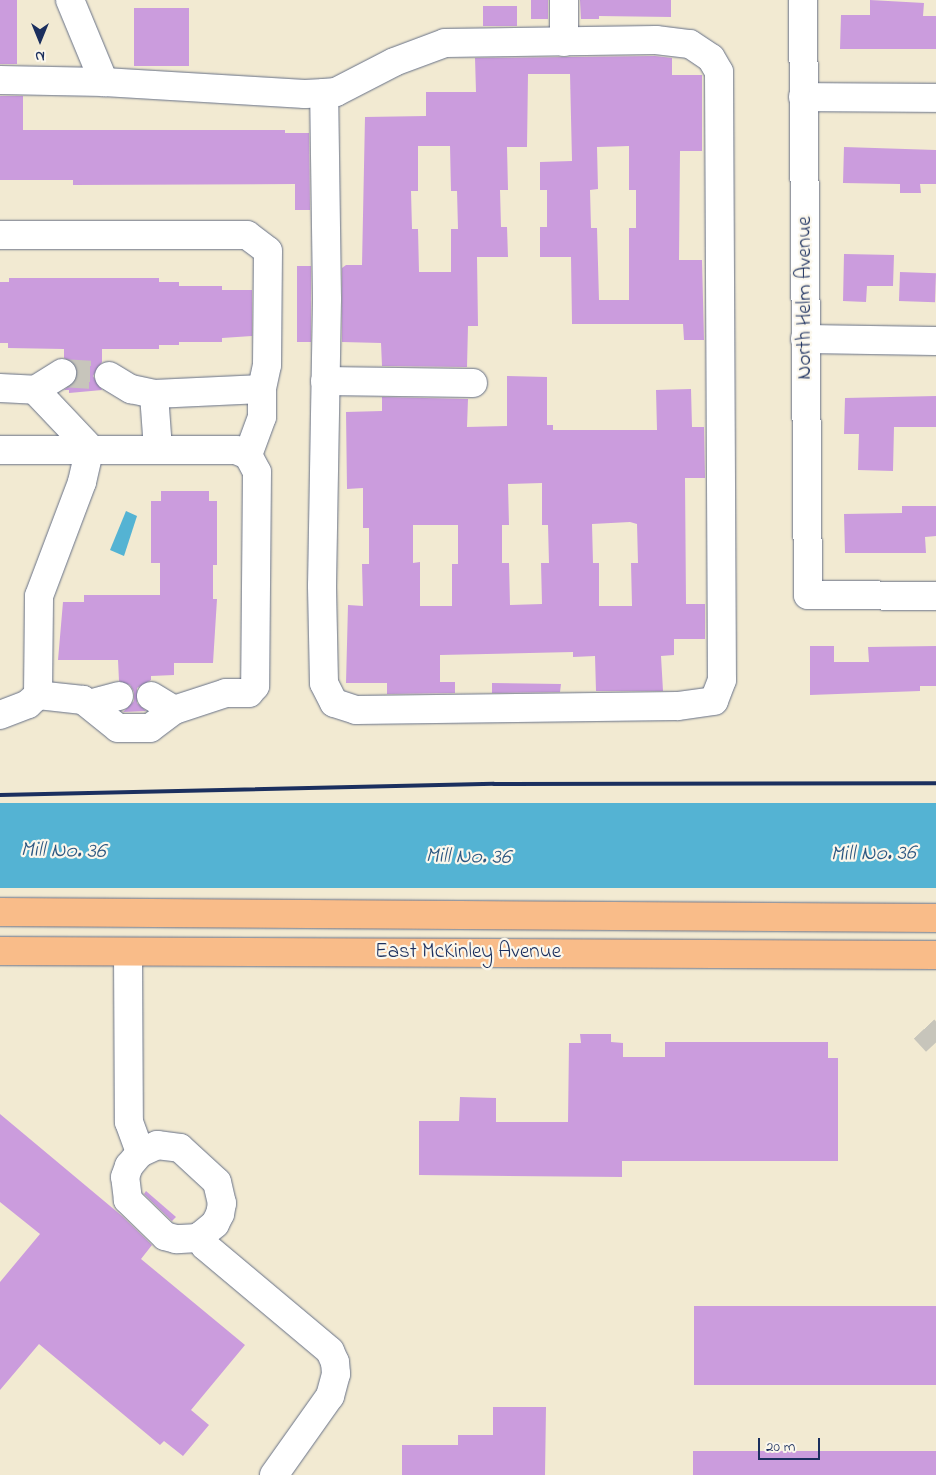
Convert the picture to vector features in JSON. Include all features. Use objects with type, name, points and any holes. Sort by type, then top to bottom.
[{"type":"main road","name":"East McKinley Avenue","points":[[0,912],[936,918]]},
{"type":"main road","points":[[128,952],[149,936],[167,933],[330,933],[433,916]]},
{"type":"main road","name":"East McKinley Avenue","points":[[0,951],[936,955]]},
{"type":"street","points":[[70,0],[104,82]]},
{"type":"street","points":[[564,0],[564,42]]},
{"type":"street","name":"North Helm Avenue","points":[[803,0],[808,595],[936,596]]},
{"type":"street","points":[[0,80],[104,82],[324,93],[336,92],[394,62],[445,43],[656,40],[690,44],[711,58],[719,72],[722,680],[714,701],[677,706],[356,710],[334,703],[324,683],[326,381],[324,93]]},
{"type":"street","points":[[803,97],[936,98]]},
{"type":"street","points":[[0,235],[247,235],[268,251],[268,365],[262,389],[262,416],[248,455]]},
{"type":"street","points":[[805,339],[936,341]]},
{"type":"street","points":[[0,388],[35,390],[62,373]]},
{"type":"street","points":[[109,376],[131,389],[154,394],[262,389]]},
{"type":"street","points":[[326,381],[473,383]]},
{"type":"street","points":[[35,390],[90,448]]},
{"type":"street","points":[[154,394],[158,449]]},
{"type":"street","points":[[0,715],[28,704],[38,695],[39,596],[82,482],[90,448]]},
{"type":"street","points":[[0,450],[90,448],[236,450],[248,455],[257,472],[255,686],[249,693],[226,693],[174,710],[150,728],[118,728],[83,700],[38,695]]},
{"type":"street","points":[[89,704],[119,696]]},
{"type":"street","points":[[151,696],[174,710]]},
{"type":"street","points":[[128,952],[128,1122],[140,1152]]},
{"type":"street","points":[[157,1145],[180,1148],[217,1182],[222,1203],[220,1214],[215,1224],[200,1236],[187,1240],[165,1236],[135,1210],[128,1200],[125,1177],[128,1166],[140,1152],[157,1145]]},
{"type":"street","points":[[200,1236],[205,1246],[330,1352],[335,1362],[336,1374],[330,1396],[274,1475]]},
{"type":"water","points":[[126,511],[137,516],[124,556],[110,550]]},
{"type":"water","name":"Mill No. 36","points":[[0,803],[936,803],[936,888],[0,888]]},
{"type":"building","points":[[0,0],[17,0],[17,64],[0,64]]},
{"type":"building","points":[[531,0],[548,0],[548,19],[531,19]]},
{"type":"building","points":[[580,0],[671,0],[671,17],[599,16],[599,19],[581,19]]},
{"type":"building","points":[[870,0],[924,3],[923,16],[936,16],[936,49],[840,49],[841,15],[870,15]]},
{"type":"building","points":[[483,6],[517,6],[517,26],[483,26]]},
{"type":"building","points":[[134,8],[189,8],[189,66],[134,66]]},
{"type":"building","points":[[655,56],[672,58],[672,75],[702,75],[702,151],[680,151],[679,260],[702,260],[704,340],[684,340],[683,324],[572,324],[571,257],[540,257],[540,227],[547,227],[547,190],[540,190],[540,162],[572,161],[570,74],[528,74],[527,147],[507,147],[508,190],[500,190],[501,227],[507,227],[508,257],[477,257],[478,326],[468,326],[467,367],[382,366],[381,343],[342,342],[342,268],[346,265],[362,265],[365,117],[426,116],[426,92],[476,92],[475,58]],"holes":[[[418,146],[450,146],[451,191],[457,191],[458,229],[451,229],[451,272],[419,272],[418,229],[412,229],[411,191],[418,191]],[[629,146],[629,190],[636,190],[636,228],[629,228],[629,300],[599,300],[597,228],[591,228],[590,190],[598,189],[597,147]]]},
{"type":"building","points":[[0,96],[23,96],[23,130],[285,130],[285,133],[309,133],[310,210],[295,210],[295,184],[73,185],[73,180],[0,180]]},
{"type":"building","points":[[844,147],[936,150],[936,184],[920,184],[921,193],[900,193],[900,184],[843,183]]},
{"type":"building","points":[[844,254],[894,255],[893,286],[867,286],[866,302],[843,301]]},
{"type":"building","points":[[297,266],[311,266],[311,342],[297,342]]},
{"type":"building","points":[[900,272],[936,273],[935,302],[899,301]]},
{"type":"building","points":[[9,278],[159,278],[159,282],[179,282],[179,286],[222,286],[222,290],[252,290],[252,336],[222,338],[222,342],[179,342],[179,345],[159,345],[159,349],[102,349],[102,362],[93,376],[102,390],[69,393],[69,390],[64,390],[76,381],[78,372],[75,364],[64,358],[64,349],[8,348],[8,343],[0,343],[0,282],[9,282]]},
{"type":"building","points":[[507,376],[547,377],[547,425],[553,425],[553,430],[657,430],[656,390],[691,389],[692,427],[704,427],[705,478],[685,478],[686,604],[705,604],[705,639],[674,639],[674,655],[661,656],[663,691],[596,691],[595,656],[573,657],[573,652],[440,655],[440,682],[455,682],[455,693],[387,694],[387,683],[346,683],[348,605],[363,606],[362,564],[369,564],[369,528],[363,528],[363,488],[347,489],[346,412],[382,411],[382,397],[468,399],[467,427],[507,426]],"holes":[[[542,483],[542,525],[548,525],[549,563],[541,563],[542,604],[510,605],[509,563],[502,563],[502,525],[509,525],[508,484]],[[630,522],[637,524],[638,563],[631,563],[632,606],[599,606],[599,563],[593,563],[592,524]],[[413,525],[458,525],[458,564],[452,564],[452,606],[420,606],[420,562],[413,563]]]},
{"type":"building","points":[[936,396],[936,427],[894,427],[893,471],[858,470],[859,434],[844,434],[845,398]]},
{"type":"building","points":[[161,491],[209,491],[209,501],[217,501],[217,565],[213,565],[213,599],[217,599],[213,663],[174,663],[174,675],[151,676],[151,680],[137,688],[137,703],[146,711],[123,712],[134,701],[134,692],[130,685],[119,681],[118,660],[58,660],[63,602],[84,602],[84,595],[160,595],[160,563],[151,563],[151,501],[161,501]]},
{"type":"building","points":[[902,506],[936,506],[936,536],[925,537],[926,553],[845,553],[844,514],[902,513]]},
{"type":"building","points":[[810,646],[834,646],[834,662],[869,662],[868,647],[936,646],[936,686],[920,686],[920,691],[810,695]]},
{"type":"building","points":[[492,683],[561,684],[560,692],[492,693]]},
{"type":"building","points":[[580,1034],[611,1034],[611,1042],[623,1043],[623,1057],[665,1057],[665,1042],[828,1042],[828,1058],[838,1058],[838,1161],[622,1161],[622,1177],[419,1175],[419,1121],[459,1121],[460,1097],[496,1098],[496,1122],[568,1122],[569,1043],[581,1043]]},
{"type":"building","points":[[0,1114],[122,1216],[152,1245],[141,1259],[245,1345],[191,1410],[209,1425],[183,1456],[164,1441],[160,1445],[39,1344],[0,1390],[0,1282],[40,1234],[0,1202]]},
{"type":"building","points":[[146,1191],[176,1217],[172,1221],[144,1194]]},
{"type":"building","points":[[694,1306],[936,1306],[936,1385],[694,1385]]},
{"type":"building","points":[[493,1407],[546,1407],[545,1475],[402,1475],[402,1445],[458,1445],[458,1435],[493,1435]]},
{"type":"building","points":[[693,1451],[936,1451],[936,1475],[693,1475]]},
{"type":"tunnel","points":[[62,373],[109,376]]},
{"type":"tunnel","points":[[924,1029],[936,1042]]},
{"type":"railway","points":[[0,795],[494,784],[936,783]]}]
